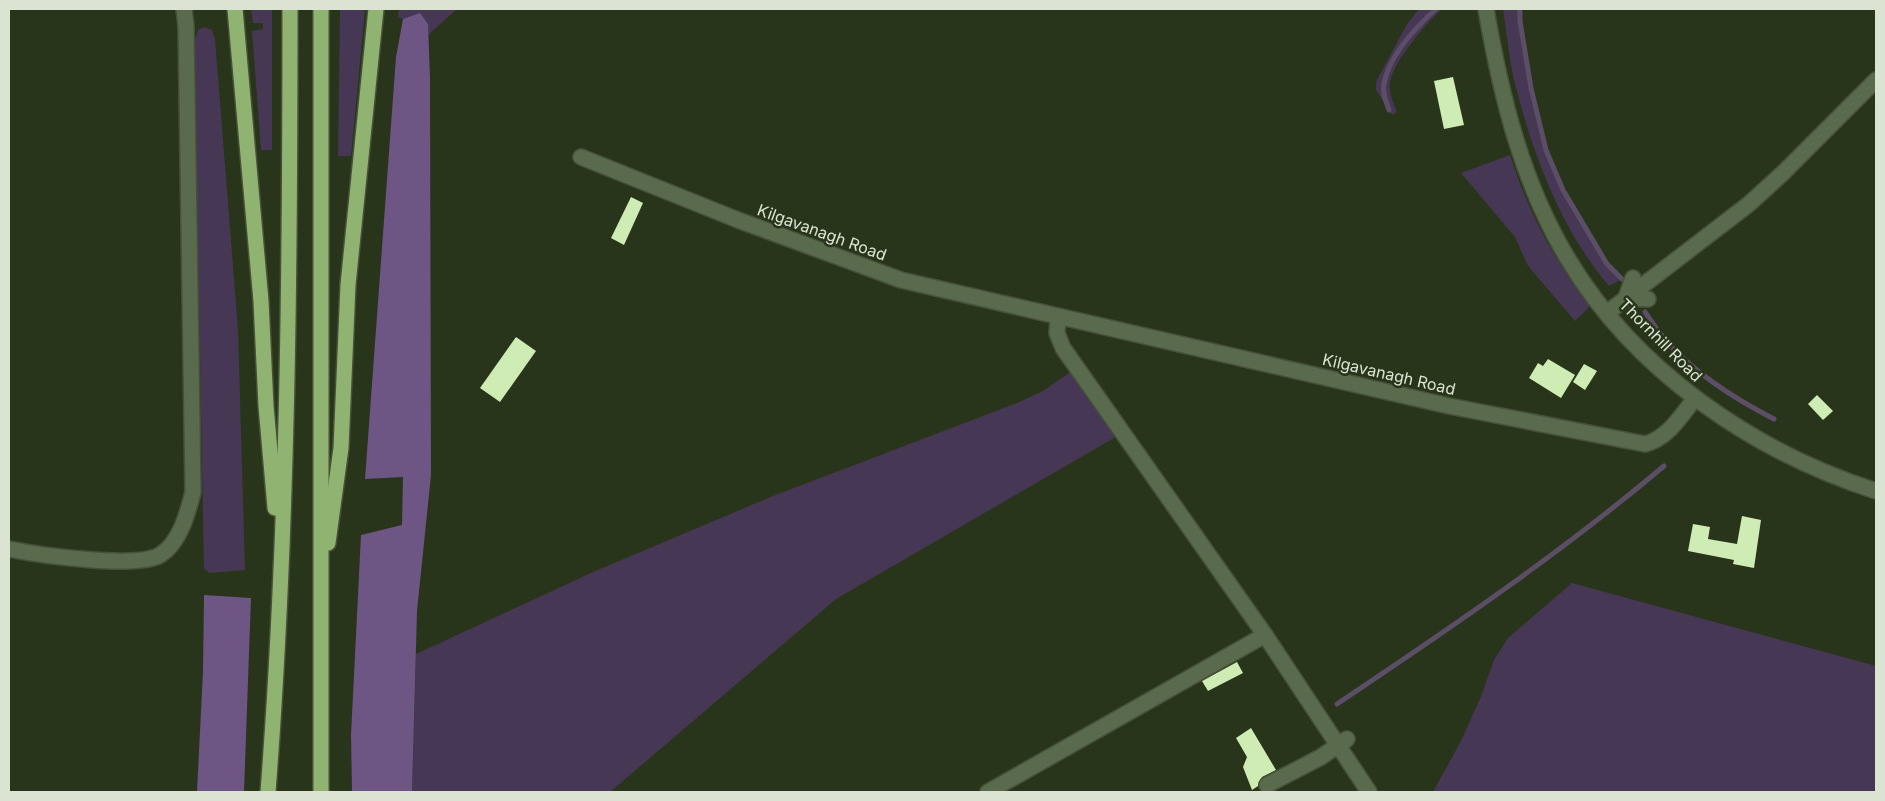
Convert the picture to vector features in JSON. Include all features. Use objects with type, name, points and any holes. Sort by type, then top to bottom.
[{"type":"highway","points":[[235,9],[281,571]]},
{"type":"highway","points":[[268,792],[281,571],[289,341],[290,9]]},
{"type":"highway","points":[[321,9],[321,792]]},
{"type":"highway","points":[[321,594],[342,448],[348,285],[376,9]]},
{"type":"street","points":[[9,548],[76,557],[132,561],[148,559],[159,556],[169,548],[187,516],[193,492],[186,26],[184,9]]},
{"type":"street","name":"Thornhill Road","points":[[1486,9],[1497,70],[1521,158],[1539,202],[1568,259],[1607,313],[1648,357],[1695,398],[1784,453],[1824,472],[1876,491]]},
{"type":"street","points":[[1607,313],[1749,204],[1783,173],[1876,80]]},
{"type":"street","name":"Kilgavanagh Road","points":[[581,157],[729,216],[901,280],[1058,318],[1397,387],[1645,444],[1656,442],[1666,433],[1695,398]]},
{"type":"street","points":[[1626,298],[1634,278]]},
{"type":"street","points":[[1626,298],[1648,299]]},
{"type":"street","points":[[1058,318],[1058,333],[1063,348],[1265,635],[1343,742],[1369,792]]},
{"type":"street","points":[[988,792],[1265,635]]},
{"type":"street","points":[[1267,785],[1321,757],[1343,742]]},
{"type":"shaded area","points":[[251,9],[272,9],[272,150],[261,150],[252,31],[263,29],[263,23],[253,23]]},
{"type":"shaded area","points":[[340,9],[365,9],[351,156],[338,156]]},
{"type":"shaded area","points":[[399,9],[457,9],[428,35],[428,24],[420,14],[403,19],[398,17]]},
{"type":"shaded area","points":[[1419,9],[1442,9],[1412,42],[1393,72],[1390,89],[1392,101],[1397,112],[1392,115],[1376,90],[1376,82],[1407,24]]},
{"type":"shaded area","points":[[1503,9],[1520,9],[1520,21],[1531,88],[1546,150],[1563,190],[1607,264],[1622,279],[1609,286],[1577,241],[1563,216],[1540,164],[1515,84]]},
{"type":"shaded area","points":[[420,13],[428,24],[430,77],[431,475],[417,611],[412,792],[352,792],[351,735],[361,535],[402,525],[403,477],[365,479],[396,57],[403,19]]},
{"type":"shaded area","points":[[204,27],[212,30],[215,39],[238,329],[245,570],[210,573],[204,569],[194,43],[198,30]]},
{"type":"shaded area","points":[[1510,155],[1533,215],[1543,234],[1565,271],[1591,305],[1575,321],[1528,266],[1515,237],[1461,173]]},
{"type":"shaded area","points":[[1072,371],[1119,435],[836,599],[610,792],[412,792],[416,654],[593,572],[773,496],[1017,403],[1043,391]]},
{"type":"shaded area","points":[[1572,583],[1876,666],[1876,792],[1433,792],[1462,739],[1482,694],[1494,660],[1508,638]]},
{"type":"shaded area","points":[[204,595],[251,598],[244,792],[197,792],[203,671]]},
{"type":"building","points":[[1453,77],[1464,125],[1444,129],[1434,81]]},
{"type":"building","points":[[631,197],[643,203],[624,245],[611,238]]},
{"type":"building","points":[[516,337],[536,351],[500,402],[480,388]]},
{"type":"building","points":[[1548,359],[1575,375],[1561,398],[1529,378],[1538,363],[1543,366]]},
{"type":"building","points":[[1584,364],[1597,371],[1585,390],[1573,382]]},
{"type":"building","points":[[1817,395],[1833,411],[1823,420],[1808,404]]},
{"type":"building","points":[[1742,516],[1761,520],[1754,568],[1733,564],[1734,560],[1688,551],[1693,524],[1710,527],[1708,539],[1737,544]]},
{"type":"building","points":[[1237,662],[1243,673],[1208,691],[1202,681]]},
{"type":"building","points":[[1251,728],[1276,770],[1262,777],[1258,786],[1252,790],[1243,767],[1247,757],[1236,738]]},
{"type":"waterway","points":[[1389,110],[1385,97],[1384,83],[1392,62],[1412,33],[1436,9]]},
{"type":"waterway","points":[[1520,9],[1520,21],[1531,88],[1546,150],[1563,190],[1607,264],[1622,279]]},
{"type":"waterway","points":[[1645,312],[1668,343],[1704,376],[1732,395],[1774,419]]},
{"type":"waterway","points":[[1337,704],[1463,619],[1545,560],[1664,466]]}]
